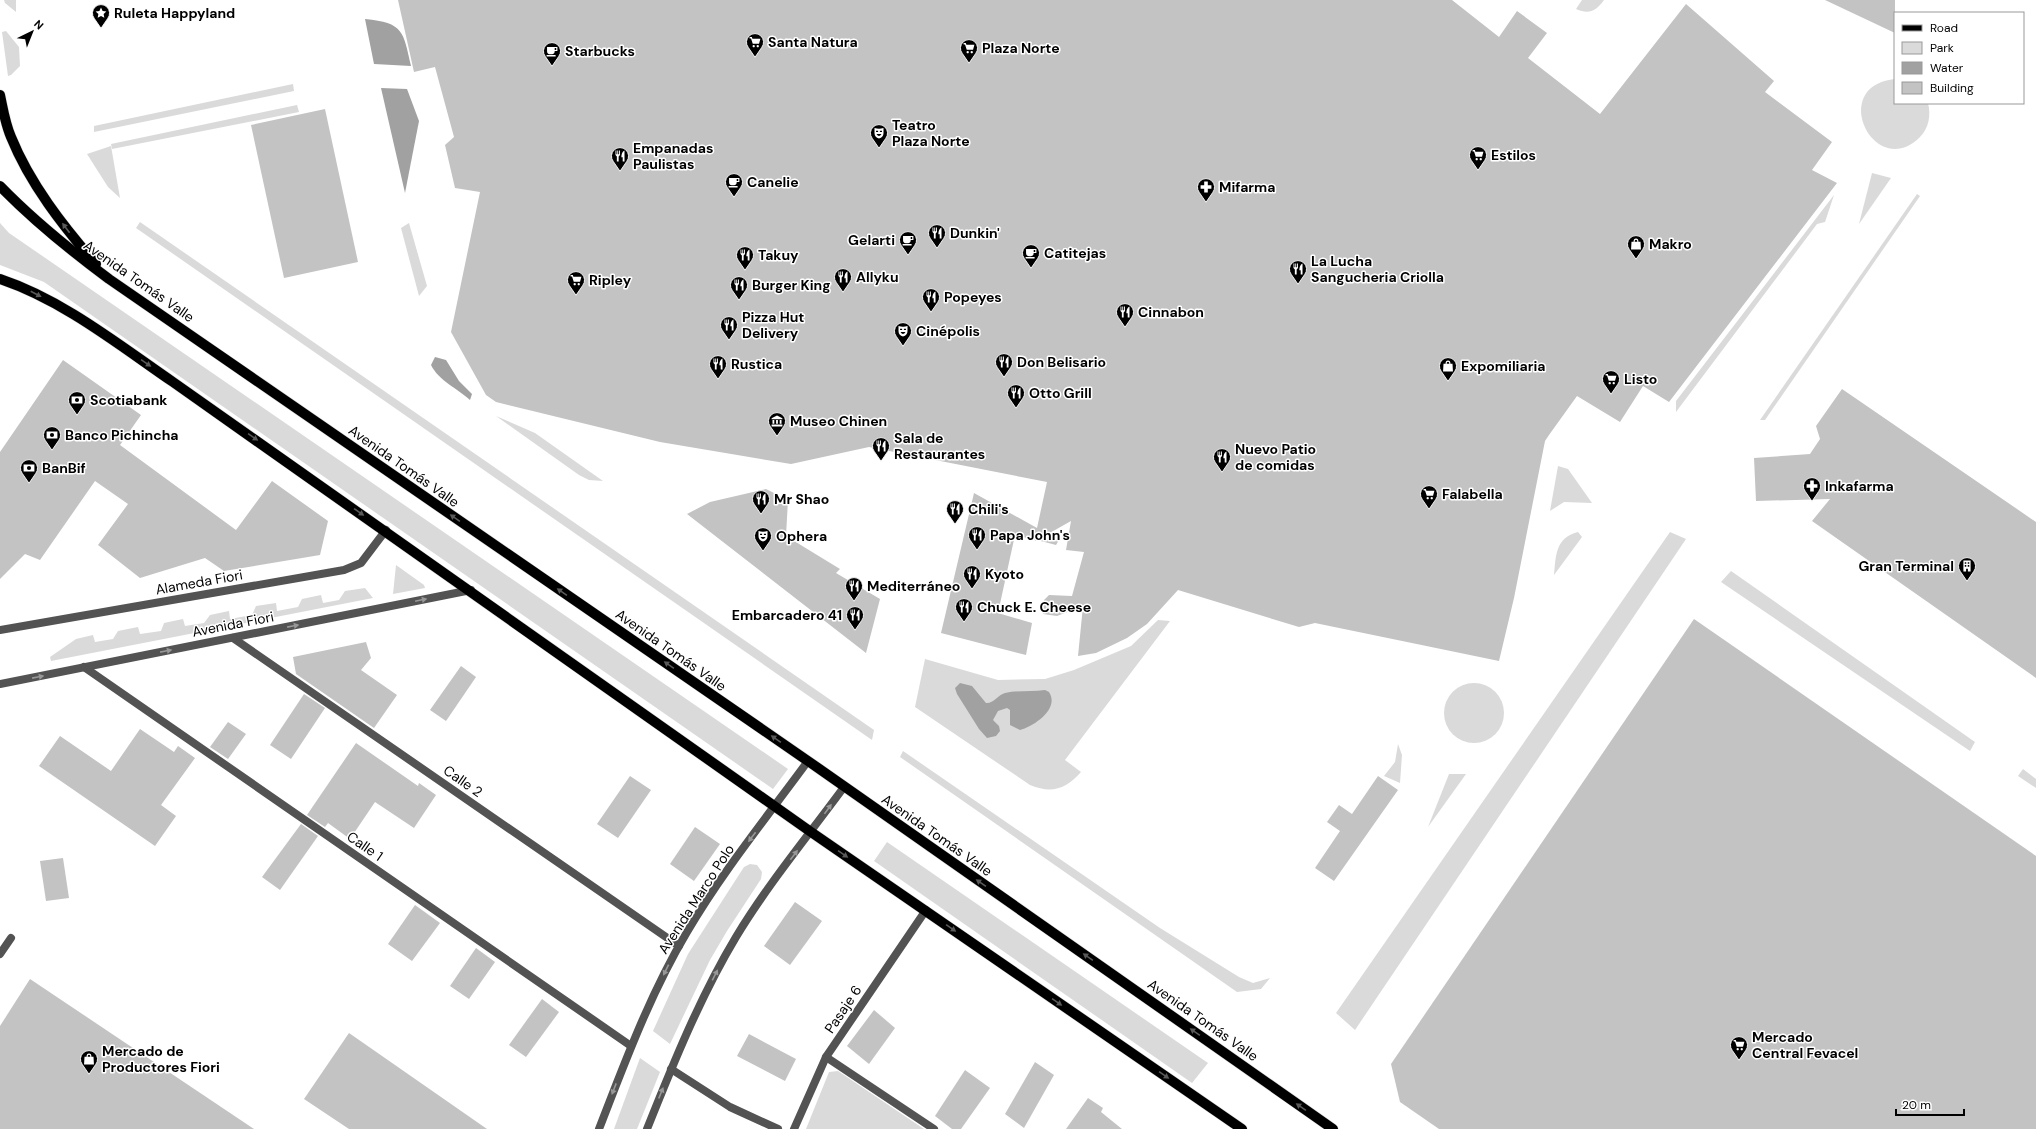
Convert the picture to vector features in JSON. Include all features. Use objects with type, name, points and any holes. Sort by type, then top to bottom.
[{"type":"main road","points":[[0,95],[11,137],[32,177],[68,230],[109,279]]},
{"type":"main road","name":"Avenida Tomás Valle","points":[[0,186],[26,213],[109,279],[808,761],[1333,1129]]},
{"type":"main road","points":[[0,279],[33,292],[77,317],[173,382],[386,530],[811,832],[1242,1129]]},
{"type":"street","name":"Alameda Fiori","points":[[0,630],[344,570],[361,563],[386,530]]},
{"type":"street","name":"Avenida Fiori","points":[[0,684],[471,590]]},
{"type":"street","name":"Calle 2","points":[[233,638],[679,946]]},
{"type":"street","name":"Calle 1","points":[[84,667],[631,1046]]},
{"type":"street","name":"Avenida Marco Polo","points":[[599,1129],[631,1046],[679,946],[705,904],[808,761]]},
{"type":"street","points":[[647,1129],[671,1069],[706,994],[736,937],[756,907],[844,787]]},
{"type":"street","name":"Pasaje 6","points":[[794,1129],[826,1057],[926,910]]},
{"type":"street","points":[[0,954],[11,938]]},
{"type":"street","points":[[826,1057],[934,1129]]},
{"type":"street","points":[[671,1069],[730,1106],[778,1129]]},
{"type":"green space","points":[[4,0],[16,0],[16,12],[5,3]]},
{"type":"green space","points":[[1582,0],[1604,0],[1592,11],[1585,12],[1576,9]]},
{"type":"green space","points":[[6,31],[19,47],[20,66],[8,76],[2,32]]},
{"type":"green space","points":[[1894,79],[1894,104],[1928,104],[1929,117],[1925,130],[1920,137],[1903,148],[1888,148],[1874,140],[1865,128],[1861,112],[1864,97],[1875,85]]},
{"type":"green space","points":[[293,84],[294,91],[94,132],[94,126]]},
{"type":"green space","points":[[297,105],[299,112],[112,149],[111,144]]},
{"type":"green space","points":[[111,146],[120,198],[108,187],[87,154]]},
{"type":"green space","points":[[1872,173],[1891,178],[1859,224]]},
{"type":"green space","points":[[1917,194],[1920,196],[1765,420],[1760,420]]},
{"type":"green space","points":[[1834,195],[1825,222],[1817,224],[1676,412],[1676,401]]},
{"type":"green space","points":[[140,222],[874,730],[872,740],[136,228]]},
{"type":"green space","points":[[0,223],[9,233],[788,769],[773,789],[44,282],[0,265]]},
{"type":"green space","points":[[409,223],[427,286],[419,296],[401,228]]},
{"type":"green space","points":[[496,416],[535,433],[603,481],[589,480],[579,475]]},
{"type":"green space","points":[[1558,466],[1568,469],[1592,503],[1564,502],[1550,511]]},
{"type":"green space","points":[[1578,532],[1582,537],[1554,575],[1556,555],[1561,543],[1570,535]]},
{"type":"green space","points":[[1670,532],[1686,539],[1355,1030],[1336,1013]]},
{"type":"green space","points":[[396,565],[424,585],[425,588],[393,594]]},
{"type":"green space","points":[[1731,571],[1975,742],[1970,751],[1721,582]]},
{"type":"green space","points":[[365,588],[373,598],[51,661],[50,657],[76,639],[93,635],[95,642],[113,639],[118,631],[138,627],[140,634],[161,631],[164,623],[183,619],[185,626],[204,623],[210,615],[229,611],[230,619],[252,615],[256,606],[276,603],[277,611],[298,607],[302,599],[321,595],[323,603],[339,600],[345,591]]},
{"type":"green space","points":[[1158,620],[1170,621],[1065,760],[1081,772],[1064,786],[1045,789],[1030,785],[915,707],[925,659],[998,680],[1045,679],[1074,670],[1131,646]]},
{"type":"green space","points":[[1474,683],[1490,688],[1495,692],[1499,697],[1504,713],[1499,729],[1495,734],[1490,738],[1474,743],[1458,738],[1453,734],[1449,729],[1444,713],[1449,697],[1453,692],[1458,688]]},
{"type":"green space","points":[[1398,744],[1402,755],[1400,783],[1384,776],[1395,762]]},
{"type":"green space","points":[[903,751],[1160,928],[1239,977],[1253,983],[1270,978],[1261,989],[1237,992],[900,757]]},
{"type":"green space","points":[[2023,769],[2036,779],[2036,788],[2018,776]]},
{"type":"green space","points":[[1449,774],[1466,774],[1428,827]]},
{"type":"green space","points":[[887,842],[1208,1063],[1192,1083],[874,861]]},
{"type":"green space","points":[[750,864],[757,865],[762,872],[761,879],[710,960],[670,1044],[653,1031],[688,954],[744,867]]},
{"type":"green space","points":[[640,1058],[660,1072],[637,1129],[614,1129]]},
{"type":"green space","points":[[838,1071],[924,1129],[806,1129],[829,1072]]},
{"type":"water","points":[[365,19],[388,23],[395,26],[400,31],[406,44],[411,66],[374,64]]},
{"type":"water","points":[[381,88],[407,89],[419,121],[405,193]]},
{"type":"water","points":[[435,357],[446,360],[459,381],[472,394],[470,400],[443,380],[434,371],[431,365]]},
{"type":"water","points":[[960,683],[972,686],[986,703],[991,702],[1005,693],[1045,690],[1049,692],[1051,705],[1044,716],[1038,721],[1020,730],[1010,725],[1010,710],[1007,708],[998,711],[993,720],[999,726],[1000,731],[996,736],[987,738],[979,729],[957,694],[955,688]]},
{"type":"building","name":"Plaza Norte","points":[[398,0],[1452,0],[1499,37],[1517,11],[1547,33],[1528,58],[1600,114],[1686,4],[1774,81],[1765,92],[1832,142],[1812,170],[1837,183],[1669,402],[1643,386],[1620,422],[1577,396],[1549,435],[1545,441],[1514,598],[1499,661],[1315,623],[1299,627],[1178,590],[1147,624],[1127,638],[1096,653],[1078,656],[1083,606],[1057,616],[1043,614],[1044,600],[1049,595],[1072,596],[1084,552],[1066,550],[1071,521],[1048,534],[1059,540],[1056,545],[1015,535],[998,613],[1032,623],[1026,655],[941,633],[974,493],[1037,528],[1047,482],[869,447],[791,464],[660,442],[496,402],[486,395],[451,332],[480,192],[455,188],[445,145],[454,137],[435,67],[414,72]]},
{"type":"building","points":[[1825,0],[1895,0],[1894,33]]},
{"type":"building","points":[[325,109],[358,262],[284,278],[251,125]]},
{"type":"building","points":[[63,360],[141,415],[120,445],[236,530],[272,481],[328,521],[320,555],[224,571],[205,558],[140,578],[98,545],[128,504],[95,481],[40,560],[25,554],[0,579],[0,452]]},
{"type":"building","name":"Gran Terminal","points":[[1842,389],[2036,522],[2036,678],[1812,521],[1830,499],[1756,501],[1754,458],[1810,454],[1820,439],[1816,426]]},
{"type":"building","points":[[766,489],[788,500],[786,536],[840,569],[836,573],[880,599],[866,653],[687,514],[710,502]]},
{"type":"building","points":[[1694,619],[2036,856],[2036,1129],[1439,1129],[1400,1102],[1391,1064]]},
{"type":"building","points":[[366,642],[371,658],[361,670],[397,695],[374,728],[296,674],[293,657]]},
{"type":"building","points":[[461,666],[476,677],[446,721],[430,710]]},
{"type":"building","points":[[304,694],[325,708],[291,759],[270,745]]},
{"type":"building","points":[[228,722],[246,734],[228,759],[210,747]]},
{"type":"building","points":[[140,729],[174,752],[178,746],[195,758],[161,805],[176,816],[155,846],[39,766],[60,736],[111,771]]},
{"type":"building","points":[[356,743],[418,786],[419,783],[436,795],[414,828],[375,802],[350,839],[328,823],[325,827],[307,815]]},
{"type":"building","points":[[630,776],[651,790],[618,838],[597,824]]},
{"type":"building","points":[[1378,776],[1398,790],[1334,881],[1315,868],[1340,831],[1327,822],[1339,805],[1352,814]]},
{"type":"building","points":[[301,824],[318,836],[280,890],[262,877]]},
{"type":"building","points":[[695,827],[720,844],[694,881],[670,864]]},
{"type":"building","points":[[63,858],[69,898],[46,901],[40,861]]},
{"type":"building","points":[[795,902],[822,921],[790,965],[764,946]]},
{"type":"building","points":[[415,905],[440,923],[412,961],[388,944]]},
{"type":"building","points":[[476,948],[495,962],[469,999],[450,986]]},
{"type":"building","name":"Mercado de Productores Fiori","points":[[30,979],[254,1129],[0,1129],[0,1026]]},
{"type":"building","points":[[542,999],[559,1012],[526,1057],[509,1045]]},
{"type":"building","points":[[874,1010],[895,1028],[869,1064],[847,1046]]},
{"type":"building","points":[[349,1033],[487,1129],[349,1129],[304,1099]]},
{"type":"building","points":[[749,1034],[796,1059],[785,1081],[737,1056]]},
{"type":"building","points":[[1035,1062],[1054,1075],[1024,1128],[1005,1114]]},
{"type":"building","points":[[965,1070],[990,1088],[961,1129],[952,1129],[935,1116]]},
{"type":"building","points":[[1088,1098],[1103,1108],[1101,1112],[1122,1129],[1066,1129]]},
{"type":"place","name":"Ruleta Happyland","points":[[101,28]]},
{"type":"place","name":"Santa Natura","points":[[755,57]]},
{"type":"place","name":"Plaza Norte","points":[[969,63]]},
{"type":"place","name":"Starbucks","points":[[552,66]]},
{"type":"place","name":"Teatro Plaza Norte","points":[[879,148]]},
{"type":"place","name":"Estilos","points":[[1478,170]]},
{"type":"place","name":"Empanadas Paulistas","points":[[620,171]]},
{"type":"place","name":"Canelie","points":[[734,197]]},
{"type":"place","name":"Mifarma","points":[[1206,202]]},
{"type":"place","name":"Dunkin'","points":[[937,248]]},
{"type":"place","name":"Gelarti","points":[[908,255]]},
{"type":"place","name":"Makro","points":[[1636,259]]},
{"type":"place","name":"Catitejas","points":[[1031,268]]},
{"type":"place","name":"Takuy","points":[[745,270]]},
{"type":"place","name":"La Lucha Sangucheria Criolla","points":[[1298,284]]},
{"type":"place","name":"Allyku","points":[[843,292]]},
{"type":"place","name":"Ripley","points":[[576,295]]},
{"type":"place","name":"Burger King","points":[[739,300]]},
{"type":"place","name":"Popeyes","points":[[931,312]]},
{"type":"place","name":"Cinnabon","points":[[1125,327]]},
{"type":"place","name":"Pizza Hut Delivery","points":[[729,340]]},
{"type":"place","name":"Cinépolis","points":[[903,346]]},
{"type":"place","name":"Don Belisario","points":[[1004,377]]},
{"type":"place","name":"Rustica","points":[[718,379]]},
{"type":"place","name":"Expomiliaria","points":[[1448,381]]},
{"type":"place","name":"Listo","points":[[1611,394]]},
{"type":"place","name":"Otto Grill","points":[[1016,408]]},
{"type":"place","name":"Scotiabank","points":[[77,415]]},
{"type":"place","name":"Museo Chinen","points":[[777,436]]},
{"type":"place","name":"Banco Pichincha","points":[[52,450]]},
{"type":"place","name":"Sala de Restaurantes","points":[[881,461]]},
{"type":"place","name":"Nuevo Patio de comidas","points":[[1222,472]]},
{"type":"place","name":"BanBif","points":[[29,483]]},
{"type":"place","name":"Inkafarma","points":[[1812,501]]},
{"type":"place","name":"Falabella","points":[[1429,509]]},
{"type":"place","name":"Mr Shao","points":[[761,514]]},
{"type":"place","name":"Chili's","points":[[955,524]]},
{"type":"place","name":"Papa John's","points":[[977,550]]},
{"type":"place","name":"Ophera","points":[[763,551]]},
{"type":"place","name":"Gran Terminal","points":[[1967,581]]},
{"type":"place","name":"Kyoto","points":[[972,589]]},
{"type":"place","name":"Mediterráneo","points":[[854,601]]},
{"type":"place","name":"Chuck E. Cheese","points":[[964,622]]},
{"type":"place","name":"Embarcadero 41","points":[[855,630]]},
{"type":"place","name":"Mercado Central Fevacel","points":[[1739,1060]]},
{"type":"place","name":"Mercado de Productores Fiori","points":[[89,1074]]}]
